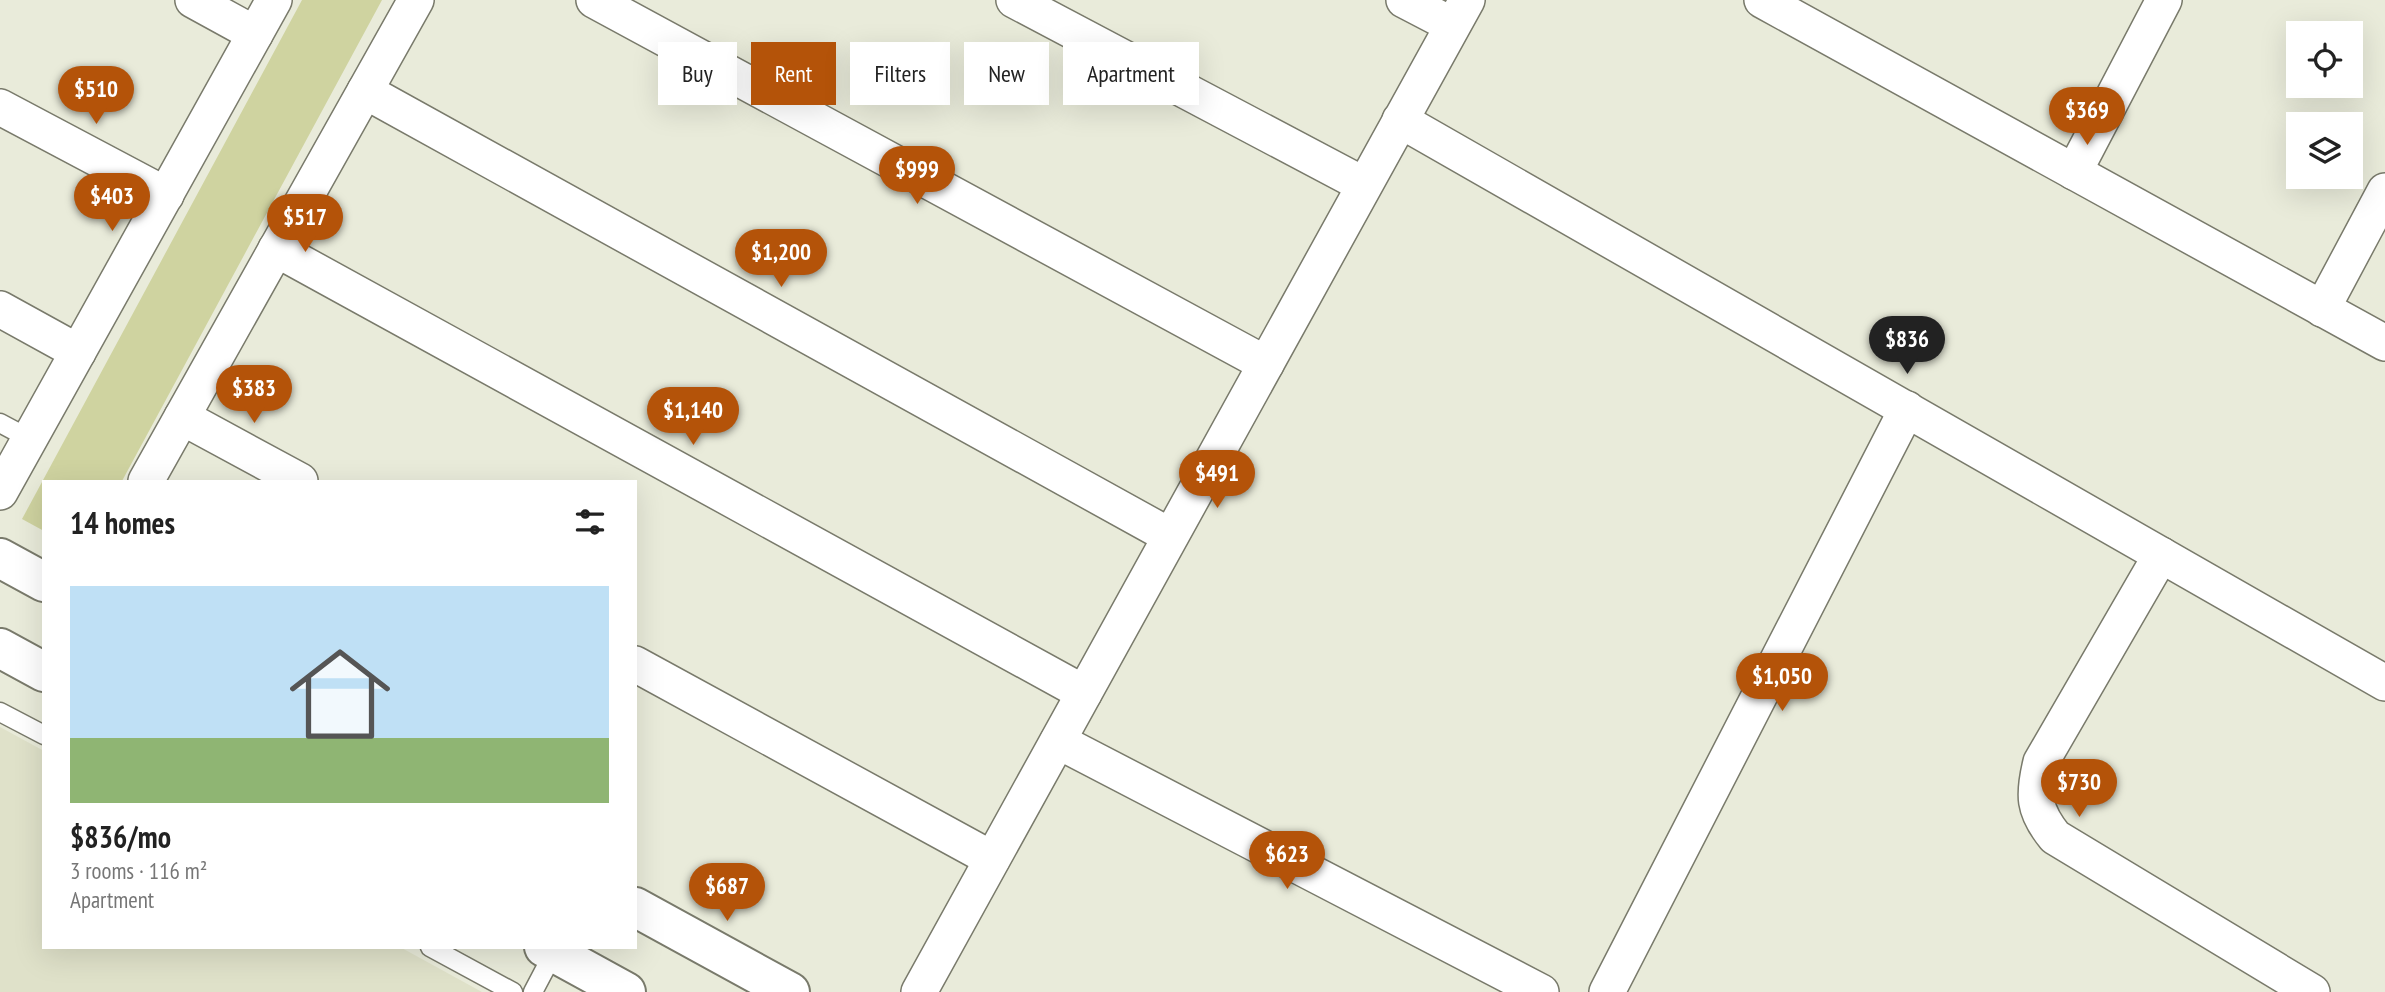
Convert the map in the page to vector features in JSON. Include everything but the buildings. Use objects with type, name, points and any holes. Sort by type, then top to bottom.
[{"type":"street","points":[[193,0],[255,34]]},
{"type":"street","points":[[0,492],[15,431],[78,352],[274,0]]},
{"type":"street","points":[[147,480],[416,0]]},
{"type":"street","points":[[594,0],[1266,364]]},
{"type":"street","points":[[1014,0],[1364,185]]},
{"type":"street","points":[[919,992],[1460,13],[1404,0]]},
{"type":"street","points":[[1762,0],[2385,343]]},
{"type":"street","points":[[2074,172],[2164,0]]},
{"type":"street","points":[[365,91],[1170,536]]},
{"type":"street","points":[[0,107],[166,195]]},
{"type":"street","points":[[1400,120],[2385,682]]},
{"type":"street","points":[[2322,309],[2385,191]]},
{"type":"street","points":[[276,249],[1084,693]]},
{"type":"street","points":[[0,309],[78,352]]},
{"type":"street","points":[[1608,992],[1906,409]]},
{"type":"street","points":[[182,417],[298,480]]},
{"type":"street","points":[[2161,555],[2040,762],[2035,801],[2040,819],[2055,837],[2312,992]]},
{"type":"street","points":[[0,558],[42,581]]},
{"type":"street","points":[[0,648],[42,671]]},
{"type":"street","points":[[637,665],[992,859]]},
{"type":"street","points":[[1058,741],[1541,992]]},
{"type":"street","points":[[637,908],[790,992]]},
{"type":"street","points":[[549,949],[626,992]]},
{"type":"lane","points":[[0,712],[42,735]]},
{"type":"lane","points":[[434,949],[513,992]]},
{"type":"lane","points":[[533,992],[549,949]]},
{"type":"shaded area","points":[[0,727],[42,750],[42,949],[404,949],[482,992],[0,992]]},
{"type":"green space","points":[[302,0],[382,0],[123,480],[43,480]]},
{"type":"green space","points":[[42,482],[42,530],[22,519]]}]
